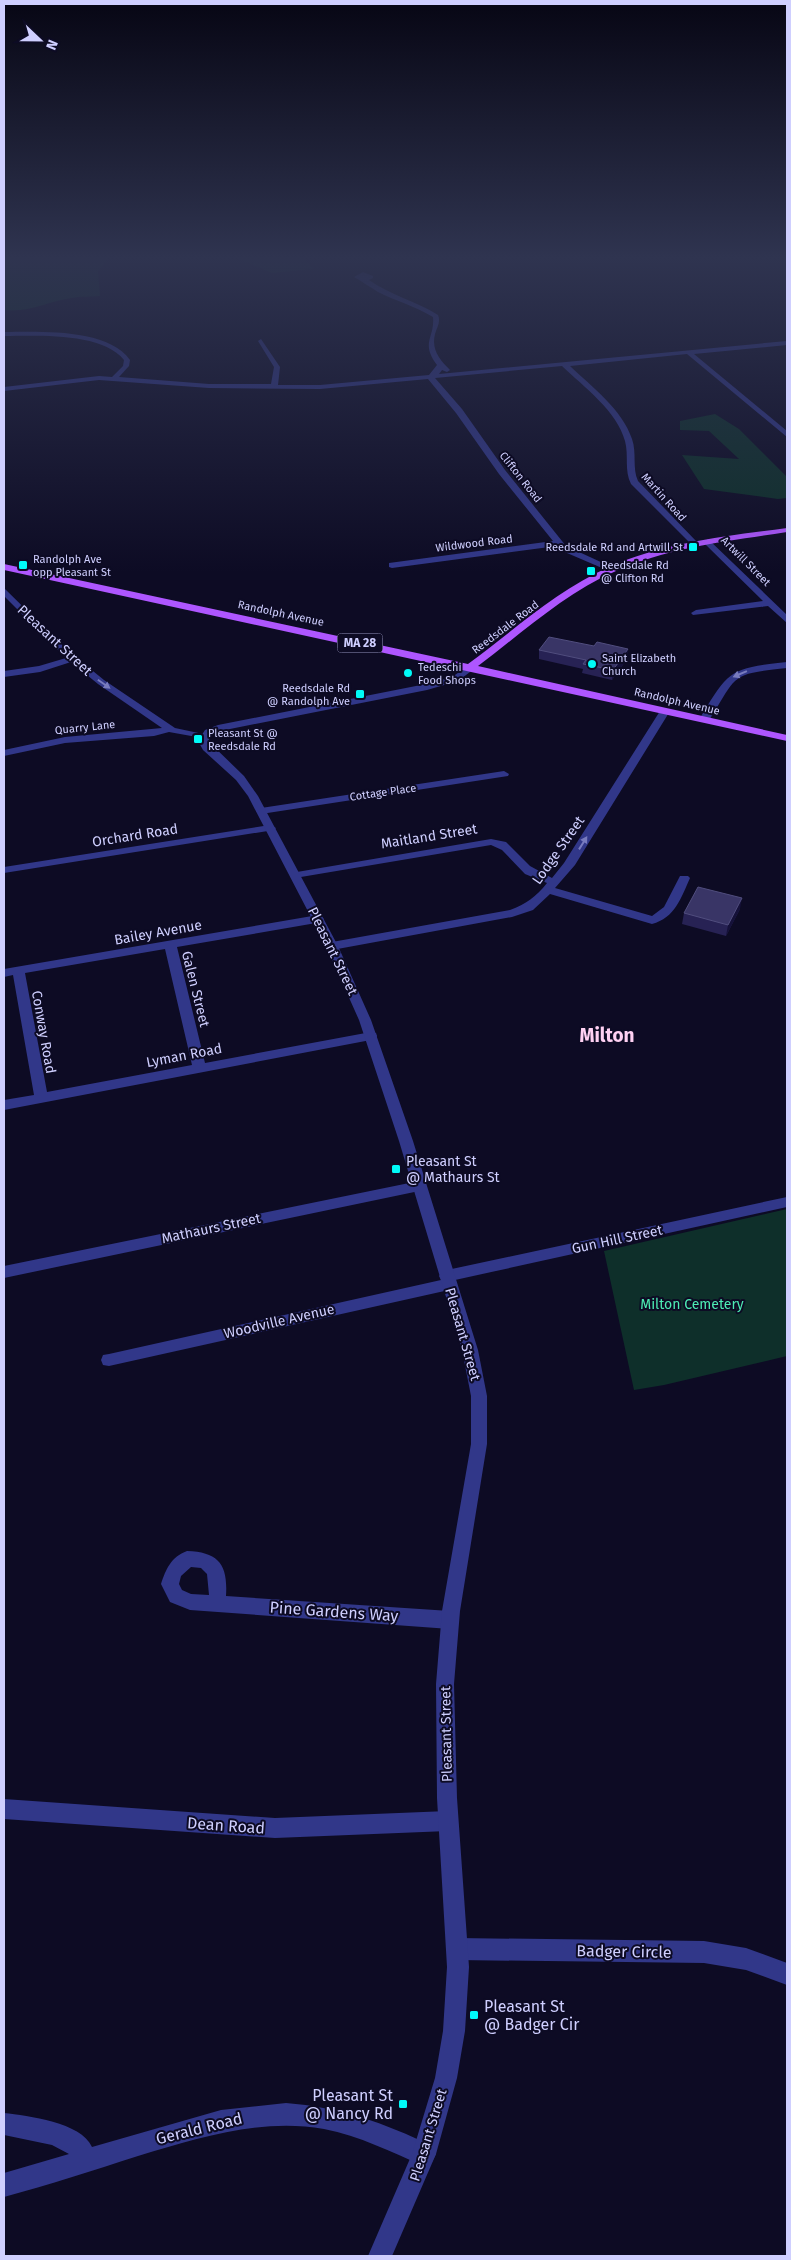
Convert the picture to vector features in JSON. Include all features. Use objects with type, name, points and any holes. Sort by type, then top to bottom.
[{"type":"main road","name":"Reedsdale Road","points":[[471,668],[579,588],[612,569],[652,554],[694,544],[787,530]]},
{"type":"main road","name":"Randolph Avenue","points":[[4,567],[787,738]]},
{"type":"street","points":[[115,378],[126,366],[127,360]]},
{"type":"street","points":[[273,360],[277,367],[274,387]]},
{"type":"street","points":[[436,360],[440,366],[462,374]]},
{"type":"street","points":[[4,389],[71,380],[115,378],[195,385],[320,387],[604,360]]},
{"type":"street","points":[[698,360],[787,434]]},
{"type":"street","name":"Martin Road","points":[[564,364],[625,429],[631,446],[631,476],[634,482],[694,544]]},
{"type":"street","points":[[430,377],[437,372],[440,366]]},
{"type":"street","name":"Clifton Road","points":[[430,377],[459,412],[502,472],[560,543],[570,552],[612,569]]},
{"type":"street","name":"Artwill Street","points":[[708,542],[787,620]]},
{"type":"street","name":"Wildwood Road","points":[[392,565],[560,543]]},
{"type":"street","name":"Pleasant Street","points":[[4,592],[72,659],[168,728],[182,734],[204,737],[205,745],[244,782],[261,810],[332,946],[371,1036],[406,1141],[474,1365],[479,1396],[479,1444],[450,1620],[445,1684],[448,1821],[457,1950],[456,2007],[450,2055],[440,2100],[424,2154],[402,2212],[380,2256]]},
{"type":"street","points":[[696,613],[769,603]]},
{"type":"street","points":[[4,674],[40,669],[72,659]]},
{"type":"street","points":[[704,720],[726,683],[734,676],[746,671],[787,665]]},
{"type":"street","name":"Reedsdale Road","points":[[204,737],[212,730],[229,725],[438,684],[457,678],[471,668]]},
{"type":"street","name":"Lodge Street","points":[[332,946],[512,913],[535,903],[552,886],[574,857],[665,711]]},
{"type":"street","name":"Quarry Lane","points":[[4,753],[73,739],[154,732],[168,728]]},
{"type":"street","name":"Cottage Place","points":[[261,810],[504,774]]},
{"type":"street","name":"Orchard Road","points":[[4,870],[270,828]]},
{"type":"street","name":"Maitland Street","points":[[295,875],[491,842],[503,844],[527,870],[552,886]]},
{"type":"street","points":[[552,886],[642,919],[656,920],[666,913],[684,878]]},
{"type":"street","name":"Bailey Avenue","points":[[4,973],[318,919]]},
{"type":"street","name":"Galen Street","points":[[170,945],[200,1069]]},
{"type":"street","name":"Conway Road","points":[[18,970],[40,1098]]},
{"type":"street","name":"Lyman Road","points":[[4,1105],[371,1036]]},
{"type":"street","name":"Mathaurs Street","points":[[4,1272],[419,1186]]},
{"type":"street","name":"Gun Hill Street","points":[[448,1280],[787,1202]]},
{"type":"street","name":"Woodville Avenue","points":[[109,1360],[448,1280]]},
{"type":"street","name":"Pine Gardens Way","points":[[217,1603],[450,1620]]},
{"type":"street","name":"Dean Road","points":[[4,1809],[275,1828],[448,1821]]},
{"type":"street","name":"Badger Circle","points":[[457,1950],[704,1952],[765,1964],[787,1974]]},
{"type":"street","name":"Gerald Road","points":[[4,2185],[223,2120],[271,2114],[311,2116],[353,2124],[424,2154]]},
{"type":"street","points":[[4,2124],[56,2135],[73,2141],[83,2150],[85,2161]]},
{"type":"green space","points":[[715,414],[739,429],[787,477],[787,498],[778,499],[704,489],[682,455],[739,459],[709,431],[680,430],[680,421]]},
{"type":"green space","name":"Milton Cemetery","points":[[787,1209],[787,1356],[664,1385],[634,1390],[604,1251]]},
{"type":"building","points":[[549,637],[594,646],[597,642],[628,649],[613,670],[583,664],[586,660],[539,650]]},
{"type":"building","points":[[698,887],[742,898],[728,925],[684,913]]},
{"type":"place","name":"Reedsdale Rd and Artwill St","points":[[693,547]]},
{"type":"place","name":"Randolph Ave opp Pleasant St","points":[[23,565]]},
{"type":"place","name":"Reedsdale Rd @ Clifton Rd","points":[[591,571]]},
{"type":"place","name":"Saint Elizabeth Church","points":[[592,664]]},
{"type":"place","name":"Tedeschi Food Shops","points":[[408,673]]},
{"type":"place","name":"Reedsdale Rd @ Randolph Ave","points":[[360,694]]},
{"type":"place","name":"Pleasant St @ Reedsdale Rd","points":[[198,739]]},
{"type":"place","name":"Pleasant St @ Mathaurs St","points":[[396,1169]]},
{"type":"place","name":"Pleasant St @ Badger Cir","points":[[474,2015]]},
{"type":"place","name":"Pleasant St @ Nancy Rd","points":[[403,2104]]},
{"type":"district","name":"Milton","points":[[607,1035]]}]
